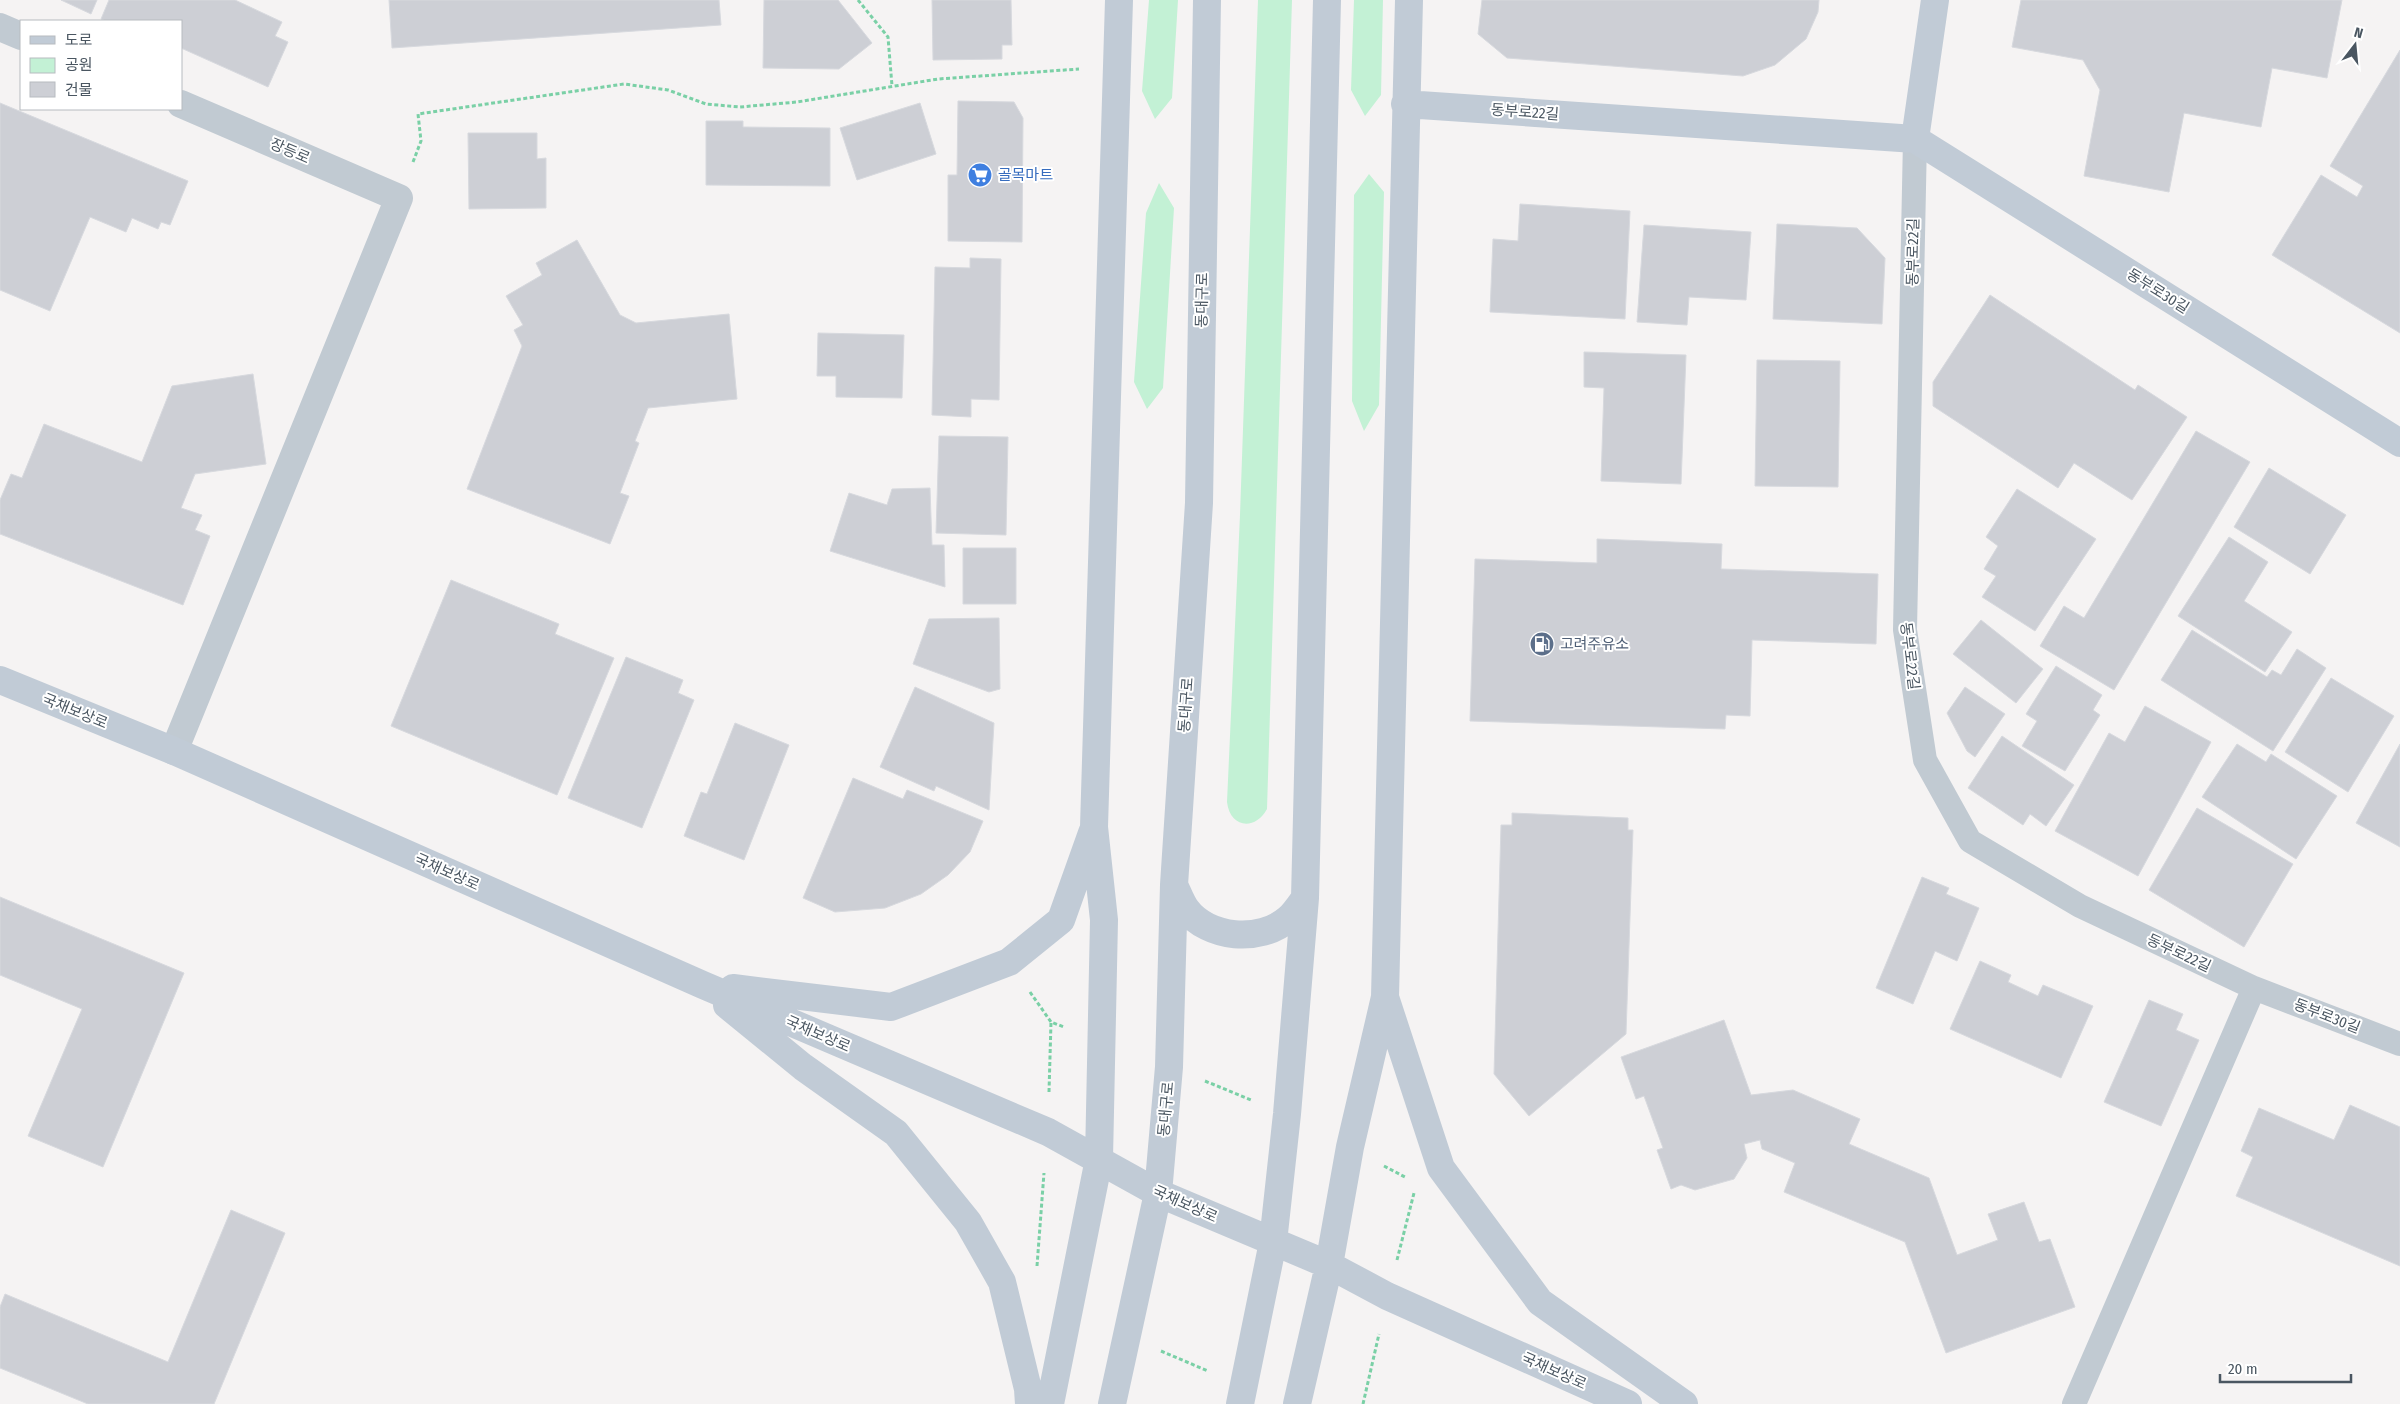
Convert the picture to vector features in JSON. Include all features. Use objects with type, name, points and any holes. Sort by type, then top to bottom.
[{"type":"main road","points":[[1050,1404],[1099,1159],[1104,920],[1094,827],[1119,0]]},
{"type":"main road","name":"동대구로","points":[[1112,1404],[1158,1193],[1169,1067],[1174,885],[1199,503],[1207,0]]},
{"type":"main road","points":[[1240,1404],[1273,1242],[1305,898],[1327,0]]},
{"type":"main road","points":[[1297,1404],[1330,1265],[1350,1148],[1385,996],[1409,0]]},
{"type":"main road","name":"동부로22길","points":[[1405,104],[1915,139],[1935,0]]},
{"type":"main road","name":"동부로30길","points":[[1915,139],[2400,443]]},
{"type":"main road","name":"국채보상로","points":[[0,680],[174,751],[703,985],[1048,1132],[1158,1193],[1330,1265],[1387,1296],[1628,1404]]},
{"type":"main road","points":[[703,985],[891,1007],[1009,962],[1061,920],[1094,827]]},
{"type":"main road","points":[[1174,885],[1187,910],[1209,927],[1235,935],[1263,933],[1287,920],[1305,898]]},
{"type":"main road","points":[[703,985],[803,1067],[896,1134],[968,1222],[1002,1282],[1028,1390],[1029,1404]]},
{"type":"main road","points":[[1385,996],[1441,1168],[1540,1302],[1684,1404]]},
{"type":"street","points":[[0,27],[20,36]]},
{"type":"street","name":"장등로","points":[[182,104],[399,198]]},
{"type":"street","points":[[174,751],[399,198]]},
{"type":"lane","name":"동부로22길","points":[[1915,139],[1905,630],[1925,760],[1970,841],[2080,906],[2254,988]]},
{"type":"lane","name":"동부로30길","points":[[2254,988],[2400,1044]]},
{"type":"lane","points":[[2074,1404],[2254,988]]},
{"type":"path","points":[[858,0],[888,37],[892,86]]},
{"type":"path","points":[[399,198],[421,141],[418,114],[624,84],[668,90],[706,104],[740,107],[797,102],[938,79],[1117,66]]},
{"type":"green space","points":[[1149,0],[1178,0],[1172,98],[1155,119],[1142,91]]},
{"type":"green space","points":[[1258,0],[1292,0],[1267,809],[1256,821],[1244,824],[1233,817],[1227,802],[1240,515]]},
{"type":"green space","points":[[1354,0],[1383,0],[1381,95],[1365,116],[1351,90]]},
{"type":"green space","points":[[1369,174],[1384,192],[1379,405],[1364,431],[1352,401],[1354,195]]},
{"type":"green space","points":[[1159,183],[1174,208],[1163,388],[1147,409],[1134,382],[1146,213]]},
{"type":"building","points":[[61,0],[97,0],[91,14]]},
{"type":"building","points":[[109,0],[235,0],[282,22],[275,36],[288,42],[268,87],[182,48],[182,20],[101,19]]},
{"type":"building","points":[[389,0],[719,0],[721,25],[392,48]]},
{"type":"building","points":[[764,0],[838,0],[872,43],[839,69],[763,68]]},
{"type":"building","points":[[932,0],[1011,0],[1012,45],[1002,45],[1002,59],[933,60]]},
{"type":"building","points":[[1482,0],[1819,0],[1818,12],[1806,39],[1775,65],[1743,76],[1507,58],[1478,34]]},
{"type":"building","points":[[2021,0],[2342,0],[2327,78],[2272,68],[2261,127],[2184,113],[2169,192],[2084,176],[2100,90],[2083,60],[2012,47]]},
{"type":"building","points":[[2400,50],[2400,333],[2272,255],[2321,175],[2357,197],[2363,186],[2330,166]]},
{"type":"building","points":[[958,101],[1014,102],[1023,118],[1022,242],[948,241],[948,175],[957,175]]},
{"type":"building","points":[[0,103],[188,181],[170,225],[161,222],[158,229],[132,218],[126,232],[90,217],[50,311],[0,290]]},
{"type":"building","points":[[920,103],[936,154],[857,180],[840,128]]},
{"type":"building","points":[[706,121],[743,121],[743,127],[830,128],[830,186],[706,185]]},
{"type":"building","points":[[468,133],[537,133],[537,159],[546,158],[546,208],[469,209]]},
{"type":"building","points":[[1520,204],[1630,211],[1625,319],[1490,312],[1493,239],[1518,241]]},
{"type":"building","points":[[1777,224],[1857,228],[1885,258],[1882,324],[1773,319]]},
{"type":"building","points":[[1644,225],[1751,232],[1746,300],[1689,297],[1687,325],[1637,322]]},
{"type":"building","points":[[577,240],[620,315],[636,323],[729,314],[737,399],[648,408],[635,441],[639,443],[620,493],[629,496],[610,544],[467,489],[522,346],[514,330],[523,325],[506,296],[542,275],[536,263]]},
{"type":"building","points":[[970,258],[1001,259],[999,400],[971,399],[971,417],[932,415],[935,267],[970,268]]},
{"type":"building","points":[[1990,295],[2135,390],[2138,385],[2187,417],[2132,500],[2074,463],[2058,488],[1933,406],[1933,382]]},
{"type":"building","points":[[818,333],[904,335],[902,398],[836,397],[836,376],[817,376]]},
{"type":"building","points":[[1584,352],[1686,355],[1681,484],[1601,481],[1604,388],[1584,387]]},
{"type":"building","points":[[1757,360],[1840,361],[1838,487],[1755,486]]},
{"type":"building","points":[[253,374],[266,464],[195,474],[181,508],[202,515],[195,530],[210,536],[183,605],[0,534],[0,500],[11,474],[22,478],[44,424],[142,462],[172,386]]},
{"type":"building","points":[[2196,431],[2250,462],[2114,690],[2040,646],[2064,606],[2084,618]]},
{"type":"building","points":[[939,436],[1008,437],[1006,535],[936,533]]},
{"type":"building","points":[[2269,468],[2346,515],[2310,574],[2234,527]]},
{"type":"building","points":[[930,488],[932,545],[944,545],[945,587],[830,551],[849,493],[887,505],[892,489]]},
{"type":"building","points":[[2017,489],[2096,539],[2035,631],[1982,597],[1996,576],[1984,569],[1998,546],[1986,537]]},
{"type":"building","points":[[2229,537],[2268,562],[2244,601],[2292,632],[2265,672],[2178,616]]},
{"type":"building","points":[[1597,539],[1722,544],[1721,569],[1878,574],[1876,644],[1752,640],[1750,716],[1726,715],[1725,729],[1470,721],[1475,559],[1597,563]]},
{"type":"building","points":[[963,548],[1016,548],[1016,604],[963,604]]},
{"type":"building","points":[[451,580],[559,624],[555,634],[614,658],[557,795],[391,726]]},
{"type":"building","points":[[999,618],[1000,689],[989,692],[913,664],[929,619]]},
{"type":"building","points":[[1981,620],[2043,669],[2016,703],[1953,654]]},
{"type":"building","points":[[2192,630],[2267,677],[2272,670],[2281,675],[2297,649],[2326,668],[2273,751],[2161,680]]},
{"type":"building","points":[[626,657],[683,680],[678,693],[694,700],[642,828],[568,798]]},
{"type":"building","points":[[2056,666],[2102,695],[2093,710],[2100,715],[2065,771],[2022,746],[2037,721],[2026,714]]},
{"type":"building","points":[[2331,678],[2394,716],[2348,792],[2285,752]]},
{"type":"building","points":[[915,687],[994,723],[989,810],[936,786],[934,791],[880,767]]},
{"type":"building","points":[[1965,687],[2005,714],[1975,757],[1967,751],[1947,713]]},
{"type":"building","points":[[2145,706],[2211,742],[2138,876],[2055,831],[2109,733],[2125,742]]},
{"type":"building","points":[[735,723],[789,745],[744,860],[684,836],[701,792],[707,794]]},
{"type":"building","points":[[2002,736],[2074,785],[2046,826],[2030,814],[2023,825],[1968,788]]},
{"type":"building","points":[[2237,744],[2266,762],[2271,754],[2337,796],[2296,859],[2202,797]]},
{"type":"building","points":[[2400,744],[2400,847],[2356,823]]},
{"type":"building","points":[[853,778],[903,799],[907,790],[983,821],[970,852],[948,875],[921,894],[885,908],[835,912],[803,898]]},
{"type":"building","points":[[2197,808],[2293,864],[2244,947],[2149,890]]},
{"type":"building","points":[[1512,813],[1628,818],[1628,830],[1633,830],[1626,1034],[1529,1116],[1494,1074],[1501,825],[1512,825]]},
{"type":"building","points":[[1922,877],[1949,888],[1946,894],[1979,908],[1957,961],[1935,951],[1913,1004],[1876,988]]},
{"type":"building","points":[[0,897],[184,973],[103,1167],[28,1136],[82,1009],[0,975]]},
{"type":"building","points":[[1980,961],[2011,975],[2008,982],[2038,996],[2043,985],[2093,1006],[2061,1078],[1950,1029]]},
{"type":"building","points":[[2149,1000],[2183,1014],[2176,1030],[2199,1040],[2161,1126],[2104,1102]]},
{"type":"building","points":[[1724,1020],[1751,1095],[1793,1090],[1860,1119],[1849,1144],[1929,1178],[1957,1255],[1998,1240],[1988,1214],[2024,1202],[2039,1242],[2050,1239],[2075,1307],[1946,1353],[1905,1242],[1784,1192],[1795,1163],[1762,1149],[1760,1140],[1744,1144],[1747,1158],[1734,1179],[1695,1190],[1681,1185],[1671,1189],[1657,1150],[1663,1148],[1644,1096],[1636,1099],[1621,1057]]},
{"type":"building","points":[[2350,1105],[2400,1127],[2400,1266],[2236,1196],[2253,1157],[2241,1151],[2259,1108],[2334,1140]]},
{"type":"building","points":[[231,1210],[285,1233],[214,1404],[88,1404],[0,1368],[0,1307],[5,1294],[168,1362]]},
{"type":"place","name":"골목마트","points":[[980,175]]},
{"type":"place","name":"고려주유소","points":[[1542,644]]}]
